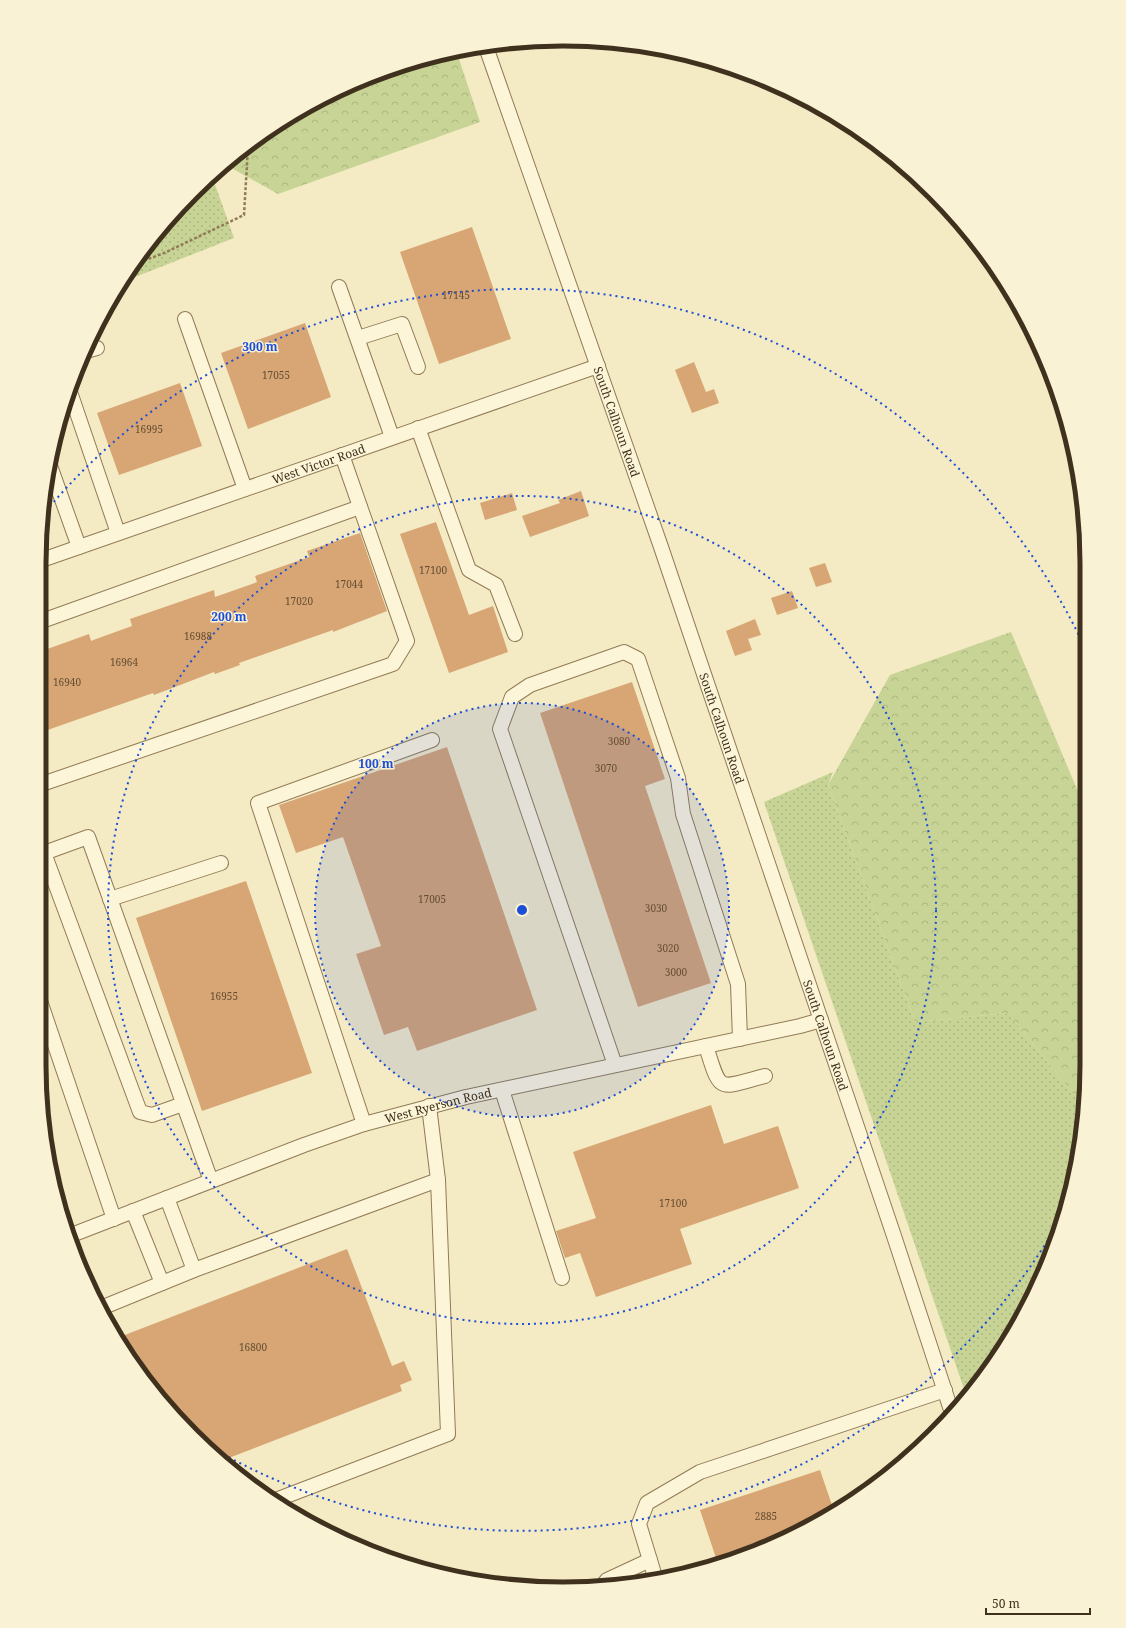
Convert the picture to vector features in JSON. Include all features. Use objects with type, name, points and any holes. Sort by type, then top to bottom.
[{"type":"street","name":"South Calhoun Road","points":[[488,51],[664,554],[950,1408]]},
{"type":"street","points":[[339,287],[392,437]]},
{"type":"street","points":[[185,319],[245,489]]},
{"type":"street","points":[[358,338],[402,324],[418,367]]},
{"type":"street","name":"West Victor Road","points":[[46,559],[598,366]]},
{"type":"street","points":[[72,399],[118,533]]},
{"type":"street","points":[[418,428],[469,570],[496,585],[515,634]]},
{"type":"street","points":[[46,783],[392,664],[407,641],[342,455]]},
{"type":"street","points":[[54,476],[79,547]]},
{"type":"street","points":[[46,619],[360,507]]},
{"type":"street","points":[[616,1066],[500,729],[512,697],[530,685],[624,652],[638,659],[678,778],[684,814],[738,984],[740,1039]]},
{"type":"street","points":[[364,1124],[258,803],[432,740]]},
{"type":"street","points":[[46,852],[88,837],[211,1181]]},
{"type":"street","points":[[46,858],[140,1112],[152,1115],[183,1104]]},
{"type":"street","points":[[110,899],[221,863]]},
{"type":"street","points":[[46,1019],[114,1218]]},
{"type":"street","name":"West Ryerson Road","points":[[74,1234],[364,1124],[429,1106],[740,1039],[821,1020]]},
{"type":"street","points":[[706,1046],[714,1074],[719,1083],[727,1086],[765,1076]]},
{"type":"street","points":[[502,1090],[562,1278]]},
{"type":"street","points":[[281,1498],[448,1434],[438,1180],[429,1106]]},
{"type":"street","points":[[105,1306],[194,1270],[438,1180]]},
{"type":"street","points":[[167,1198],[194,1270]]},
{"type":"street","points":[[133,1211],[162,1283]]},
{"type":"street","points":[[654,1574],[639,1524],[646,1503],[700,1472],[945,1390]]},
{"type":"street","points":[[607,1580],[650,1560]]},
{"type":"path","points":[[144,260],[162,254],[244,216],[248,153]]},
{"type":"green space","points":[[458,57],[480,122],[278,194],[230,167],[276,133],[334,99],[397,73]]},
{"type":"green space","points":[[214,181],[234,238],[131,278],[174,222]]},
{"type":"green space","points":[[1011,632],[1080,796],[1079,1101],[1008,1013],[915,1022],[828,785],[890,675]]},
{"type":"green space","points":[[833,772],[828,785],[915,1022],[1008,1013],[1079,1101],[1076,1132],[1070,1166],[1053,1231],[1041,1263],[1011,1324],[993,1352],[964,1391],[764,802]]},
{"type":"building","points":[[472,227],[511,339],[439,364],[400,252]]},
{"type":"building","points":[[305,323],[331,397],[248,429],[221,353]]},
{"type":"building","points":[[694,362],[706,392],[714,389],[719,403],[692,413],[675,370]]},
{"type":"building","points":[[180,383],[202,446],[119,475],[97,413]]},
{"type":"building","points":[[581,491],[589,516],[530,537],[522,516],[560,503],[558,500]]},
{"type":"building","points":[[512,493],[517,510],[485,520],[480,503]]},
{"type":"building","points":[[436,522],[469,615],[493,606],[508,652],[449,673],[400,534]]},
{"type":"building","points":[[360,533],[387,611],[333,632],[333,630],[239,663],[240,665],[215,674],[214,672],[154,695],[153,693],[46,731],[46,649],[89,634],[91,641],[132,626],[130,619],[214,590],[215,597],[252,584],[257,582],[255,576],[309,557],[307,551]]},
{"type":"building","points":[[825,563],[832,582],[816,587],[809,568]]},
{"type":"building","points":[[792,591],[798,608],[777,615],[771,598]]},
{"type":"building","points":[[755,619],[761,635],[748,639],[752,650],[735,656],[726,631]]},
{"type":"building","points":[[632,682],[665,779],[645,786],[711,983],[638,1007],[540,713]]},
{"type":"building","points":[[447,747],[537,1010],[417,1051],[408,1027],[384,1035],[356,954],[381,946],[343,837],[296,853],[279,805]]},
{"type":"building","points":[[246,881],[312,1073],[202,1111],[136,918]]},
{"type":"building","points":[[711,1105],[724,1144],[778,1126],[799,1188],[680,1229],[692,1264],[596,1297],[580,1253],[565,1258],[556,1231],[596,1218],[573,1152]]},
{"type":"building","points":[[347,1249],[392,1366],[404,1361],[412,1380],[400,1385],[402,1391],[228,1458],[197,1431],[174,1406],[153,1380],[123,1336]]},
{"type":"building","points":[[820,1470],[832,1506],[792,1529],[761,1543],[716,1559],[700,1510]]}]
